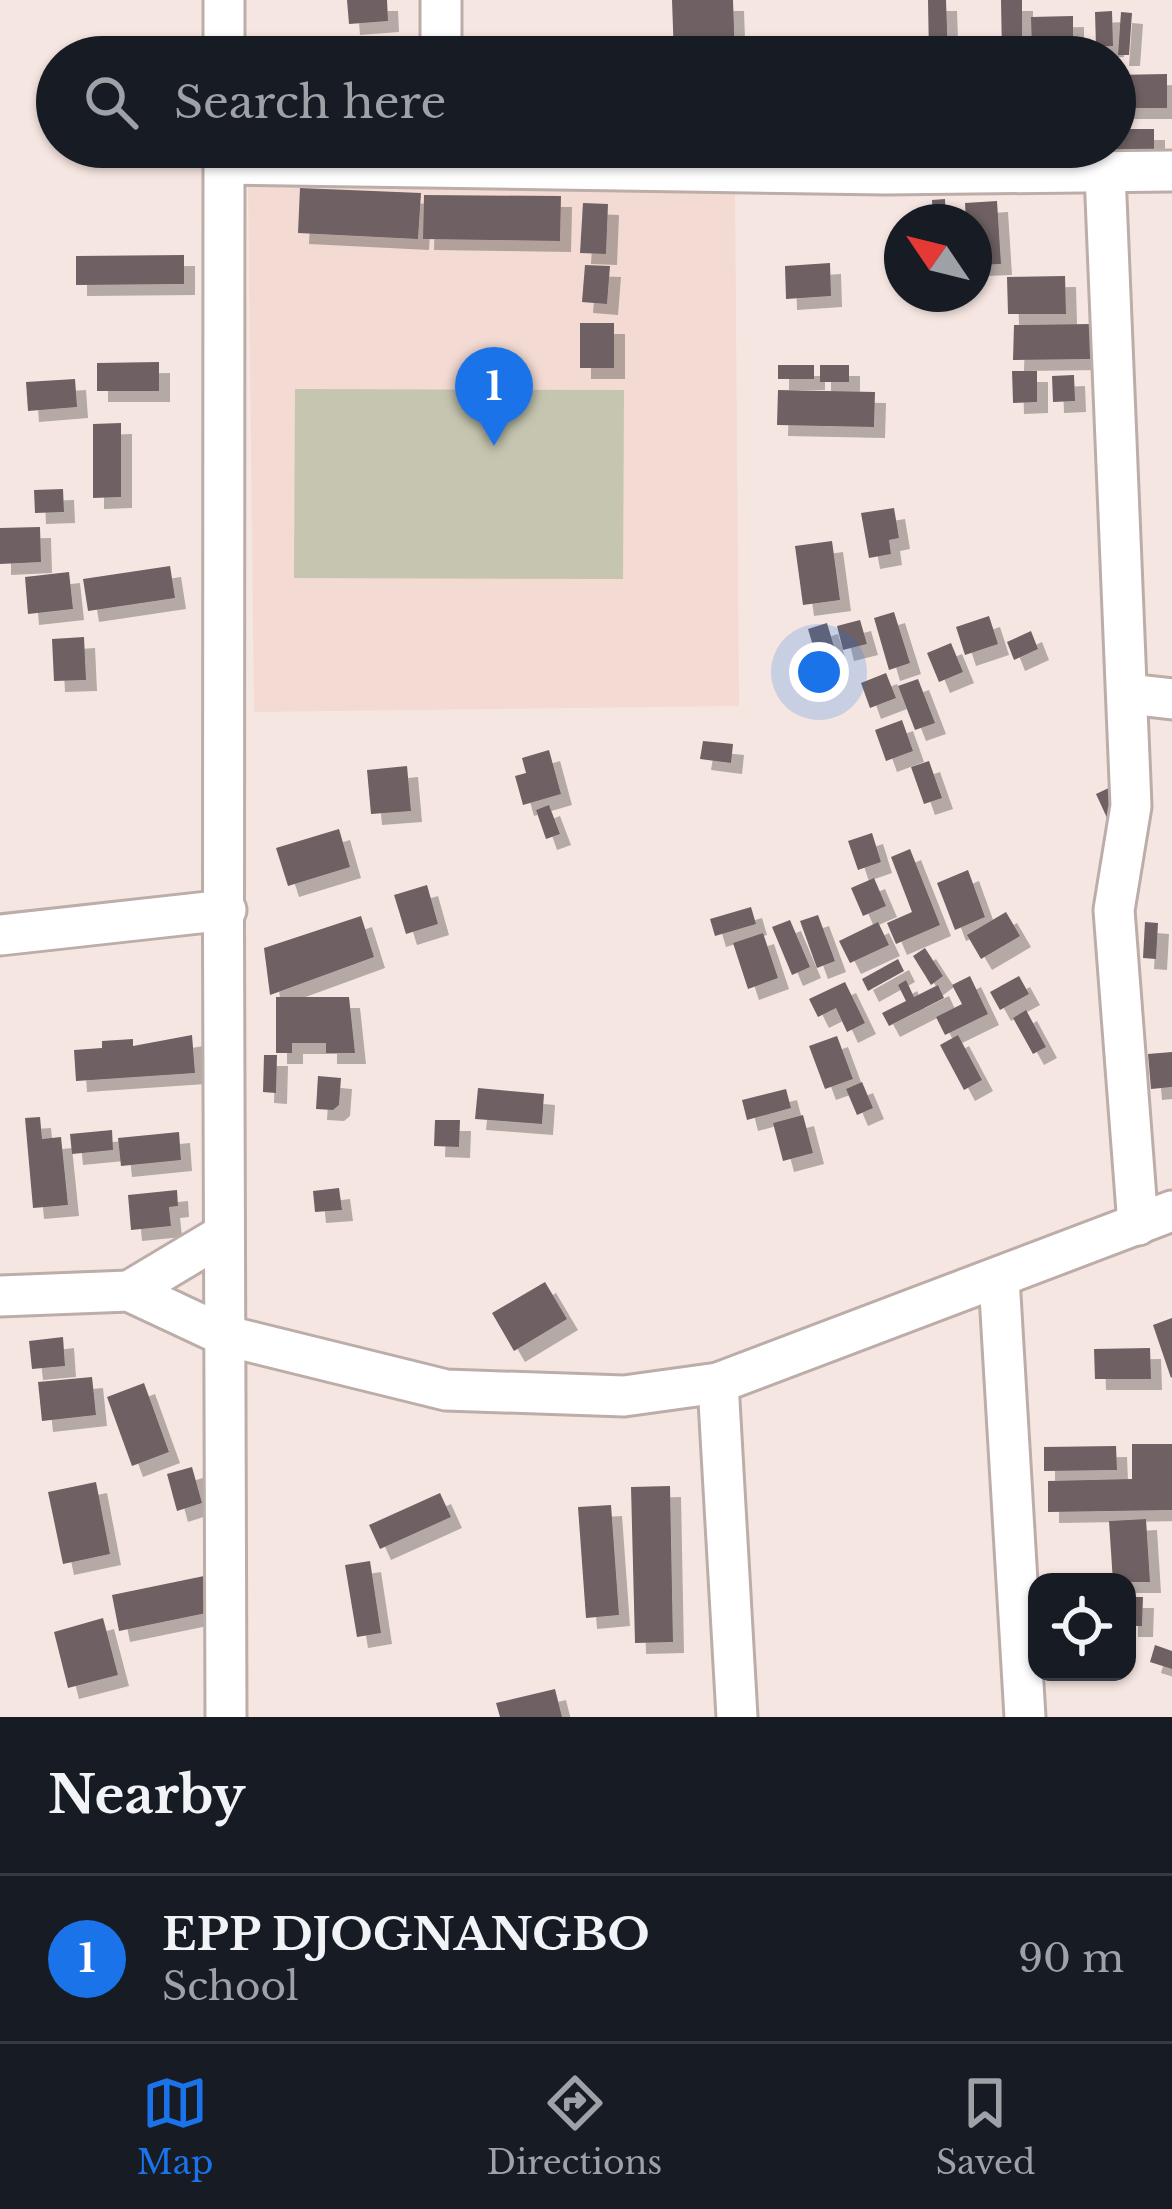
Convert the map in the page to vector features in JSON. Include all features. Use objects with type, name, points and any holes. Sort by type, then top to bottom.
[{"type":"street","points":[[224,0],[224,36]]},
{"type":"street","points":[[441,0],[441,36]]},
{"type":"street","points":[[224,168],[226,910],[221,1236],[226,1717]]},
{"type":"street","points":[[884,168],[1172,171]]},
{"type":"street","points":[[129,1291],[223,1335],[446,1390],[624,1396],[718,1383],[1155,1218],[1114,910],[1132,806],[1105,173]]},
{"type":"street","points":[[1129,694],[1172,699]]},
{"type":"street","points":[[0,934],[226,910]]},
{"type":"street","points":[[4,1302],[129,1291],[221,1236]]},
{"type":"street","points":[[998,1278],[1025,1717]]},
{"type":"street","points":[[718,1383],[737,1717]]},
{"type":"shaded area","points":[[248,179],[735,187],[739,706],[254,712]]},
{"type":"green space","points":[[295,389],[624,390],[623,579],[294,578]]},
{"type":"building","points":[[347,0],[387,0],[388,21],[349,24]]},
{"type":"building","points":[[672,0],[733,0],[734,36],[673,36]]},
{"type":"building","points":[[928,0],[946,0],[947,36],[929,36]]},
{"type":"building","points":[[1001,0],[1022,0],[1022,36],[1002,36]]},
{"type":"building","points":[[1112,11],[1113,36],[1096,36],[1095,12]]},
{"type":"building","points":[[1121,12],[1132,13],[1130,36],[1119,36]]},
{"type":"building","points":[[1073,16],[1073,36],[1032,36],[1031,17]]},
{"type":"building","points":[[1167,74],[1167,108],[1136,108],[1136,75]]},
{"type":"building","points":[[1136,129],[1154,129],[1154,155],[1136,155]]},
{"type":"building","points":[[300,188],[421,193],[418,239],[298,233]]},
{"type":"building","points":[[424,195],[561,196],[560,241],[423,239]]},
{"type":"building","points":[[997,201],[1001,264],[992,264],[992,204],[965,203]]},
{"type":"building","points":[[583,203],[608,204],[606,254],[580,253]]},
{"type":"building","points":[[184,255],[184,284],[76,285],[76,256]]},
{"type":"building","points":[[830,263],[831,296],[786,299],[785,266]]},
{"type":"building","points":[[585,265],[610,266],[607,304],[582,302]]},
{"type":"building","points":[[1065,276],[1066,314],[1008,314],[1007,277]]},
{"type":"building","points":[[580,323],[614,323],[614,368],[580,368]]},
{"type":"building","points":[[1092,324],[1092,359],[1013,360],[1014,325]]},
{"type":"building","points":[[159,362],[159,391],[97,391],[97,363]]},
{"type":"building","points":[[778,365],[814,365],[814,379],[778,379]]},
{"type":"building","points":[[820,365],[849,365],[849,382],[820,382]]},
{"type":"building","points":[[1012,371],[1037,371],[1037,402],[1013,403]]},
{"type":"building","points":[[1074,375],[1075,401],[1053,402],[1052,376]]},
{"type":"building","points":[[75,379],[77,407],[28,411],[26,382]]},
{"type":"building","points":[[778,390],[875,392],[874,427],[777,425]]},
{"type":"building","points":[[121,423],[121,497],[93,498],[93,424]]},
{"type":"building","points":[[63,489],[64,512],[35,513],[34,490]]},
{"type":"building","points":[[894,508],[899,538],[889,540],[891,554],[869,558],[861,513]]},
{"type":"building","points":[[40,527],[41,562],[0,564],[0,528]]},
{"type":"building","points":[[832,541],[840,600],[803,605],[795,546]]},
{"type":"building","points":[[170,566],[175,598],[88,611],[83,579]]},
{"type":"building","points":[[69,572],[73,609],[28,614],[25,577]]},
{"type":"building","points":[[894,612],[910,663],[889,670],[874,618]]},
{"type":"building","points":[[989,616],[998,644],[965,655],[956,627]]},
{"type":"building","points":[[860,620],[867,644],[843,650],[837,626]]},
{"type":"building","points":[[827,623],[835,650],[816,656],[808,629]]},
{"type":"building","points":[[1031,631],[1038,649],[1014,660],[1007,642]]},
{"type":"building","points":[[84,637],[86,680],[54,681],[52,639]]},
{"type":"building","points":[[951,643],[963,672],[939,682],[927,653]]},
{"type":"building","points":[[886,673],[896,698],[870,708],[861,683]]},
{"type":"building","points":[[918,679],[935,723],[915,730],[898,686]]},
{"type":"building","points":[[902,720],[913,751],[886,761],[875,730]]},
{"type":"building","points":[[703,741],[733,744],[731,763],[700,759]]},
{"type":"building","points":[[549,750],[561,794],[523,805],[515,776],[526,773],[522,758]]},
{"type":"building","points":[[929,761],[942,798],[924,804],[911,767]]},
{"type":"building","points":[[407,766],[411,811],[371,814],[367,770]]},
{"type":"building","points":[[1113,786],[1124,813],[1108,820],[1096,794]]},
{"type":"building","points":[[549,805],[560,834],[546,839],[536,810]]},
{"type":"building","points":[[339,829],[350,867],[288,886],[276,848]]},
{"type":"building","points":[[872,833],[881,862],[858,870],[848,841]]},
{"type":"building","points":[[910,849],[940,925],[896,944],[887,923],[912,912],[891,857]]},
{"type":"building","points":[[968,870],[985,917],[955,930],[937,883]]},
{"type":"building","points":[[874,878],[886,906],[863,916],[851,888]]},
{"type":"building","points":[[427,885],[438,924],[406,934],[394,895]]},
{"type":"building","points":[[751,907],[756,924],[715,936],[710,919]]},
{"type":"building","points":[[1006,912],[1020,936],[981,959],[967,935]]},
{"type":"building","points":[[818,915],[835,961],[817,968],[800,921]]},
{"type":"building","points":[[361,916],[374,957],[270,995],[264,948]]},
{"type":"building","points":[[790,920],[810,967],[792,975],[772,927]]},
{"type":"building","points":[[878,922],[889,945],[850,963],[839,941]]},
{"type":"building","points":[[1145,922],[1158,923],[1156,959],[1143,958]]},
{"type":"building","points":[[763,933],[778,978],[748,989],[733,943]]},
{"type":"building","points":[[925,948],[943,976],[931,985],[913,956]]},
{"type":"building","points":[[898,959],[904,971],[868,991],[862,979]]},
{"type":"building","points":[[970,976],[988,1014],[945,1035],[936,1017],[962,1004],[952,985]]},
{"type":"building","points":[[1019,976],[1029,994],[1000,1010],[990,992]]},
{"type":"building","points":[[906,980],[914,997],[938,985],[944,998],[889,1026],[882,1013],[906,1001],[898,985]]},
{"type":"building","points":[[845,982],[865,1023],[847,1032],[836,1008],[818,1017],[809,999]]},
{"type":"building","points":[[276,997],[349,997],[355,1053],[326,1053],[326,1043],[292,1043],[292,1053],[276,1053]]},
{"type":"building","points":[[1026,1010],[1046,1047],[1033,1054],[1013,1018]]},
{"type":"building","points":[[192,1035],[195,1073],[76,1081],[74,1050],[102,1048],[102,1041],[133,1039],[133,1046]]},
{"type":"building","points":[[958,1035],[982,1080],[964,1090],[940,1045]]},
{"type":"building","points":[[837,1036],[853,1079],[825,1089],[809,1046]]},
{"type":"building","points":[[1172,1052],[1172,1087],[1151,1089],[1148,1054]]},
{"type":"building","points":[[264,1055],[277,1055],[276,1093],[263,1092]]},
{"type":"building","points":[[318,1076],[341,1078],[339,1105],[333,1110],[316,1109]]},
{"type":"building","points":[[862,1082],[873,1108],[857,1115],[846,1089]]},
{"type":"building","points":[[478,1088],[544,1094],[542,1124],[475,1119]]},
{"type":"building","points":[[786,1089],[791,1108],[747,1120],[742,1100]]},
{"type":"building","points":[[803,1115],[813,1153],[783,1161],[773,1123]]},
{"type":"building","points":[[40,1117],[42,1139],[61,1137],[68,1205],[33,1208],[25,1118]]},
{"type":"building","points":[[435,1120],[460,1120],[459,1147],[434,1146]]},
{"type":"building","points":[[112,1130],[113,1150],[72,1154],[70,1134]]},
{"type":"building","points":[[179,1132],[181,1160],[121,1166],[118,1138]]},
{"type":"building","points":[[339,1188],[342,1210],[315,1212],[313,1191]]},
{"type":"building","points":[[177,1190],[178,1206],[169,1207],[171,1226],[131,1230],[128,1195]]},
{"type":"building","points":[[545,1282],[567,1319],[514,1351],[492,1313]]},
{"type":"building","points":[[1172,1318],[1172,1377],[1171,1378],[1153,1325]]},
{"type":"building","points":[[63,1337],[65,1366],[32,1369],[29,1341]]},
{"type":"building","points":[[1150,1348],[1151,1379],[1095,1379],[1094,1349]]},
{"type":"building","points":[[92,1377],[96,1415],[42,1421],[38,1382]]},
{"type":"building","points":[[144,1383],[169,1452],[132,1466],[107,1397]]},
{"type":"building","points":[[1132,1444],[1172,1444],[1172,1510],[1048,1512],[1048,1481],[1132,1479]]},
{"type":"building","points":[[1116,1446],[1117,1470],[1044,1471],[1044,1447]]},
{"type":"building","points":[[192,1467],[202,1503],[177,1511],[167,1474]]},
{"type":"building","points":[[96,1482],[110,1554],[63,1564],[48,1492]]},
{"type":"building","points":[[670,1486],[673,1642],[635,1643],[631,1487]]},
{"type":"building","points":[[440,1493],[451,1517],[380,1549],[369,1525]]},
{"type":"building","points":[[611,1505],[619,1615],[586,1618],[578,1507]]},
{"type":"building","points":[[1146,1519],[1150,1582],[1136,1582],[1136,1573],[1112,1573],[1109,1521]]},
{"type":"building","points":[[370,1561],[381,1633],[357,1637],[345,1565]]},
{"type":"building","points":[[209,1575],[216,1611],[119,1631],[112,1595]]},
{"type":"building","points":[[1136,1597],[1143,1597],[1142,1626],[1136,1626]]},
{"type":"building","points":[[103,1618],[118,1675],[68,1688],[54,1632]]},
{"type":"building","points":[[1155,1645],[1172,1651],[1172,1669],[1150,1662]]},
{"type":"building","points":[[555,1689],[562,1717],[500,1717],[496,1703]]},
{"type":"place","name":"EPP DJOGNANGBO","points":[[494,446]]}]
